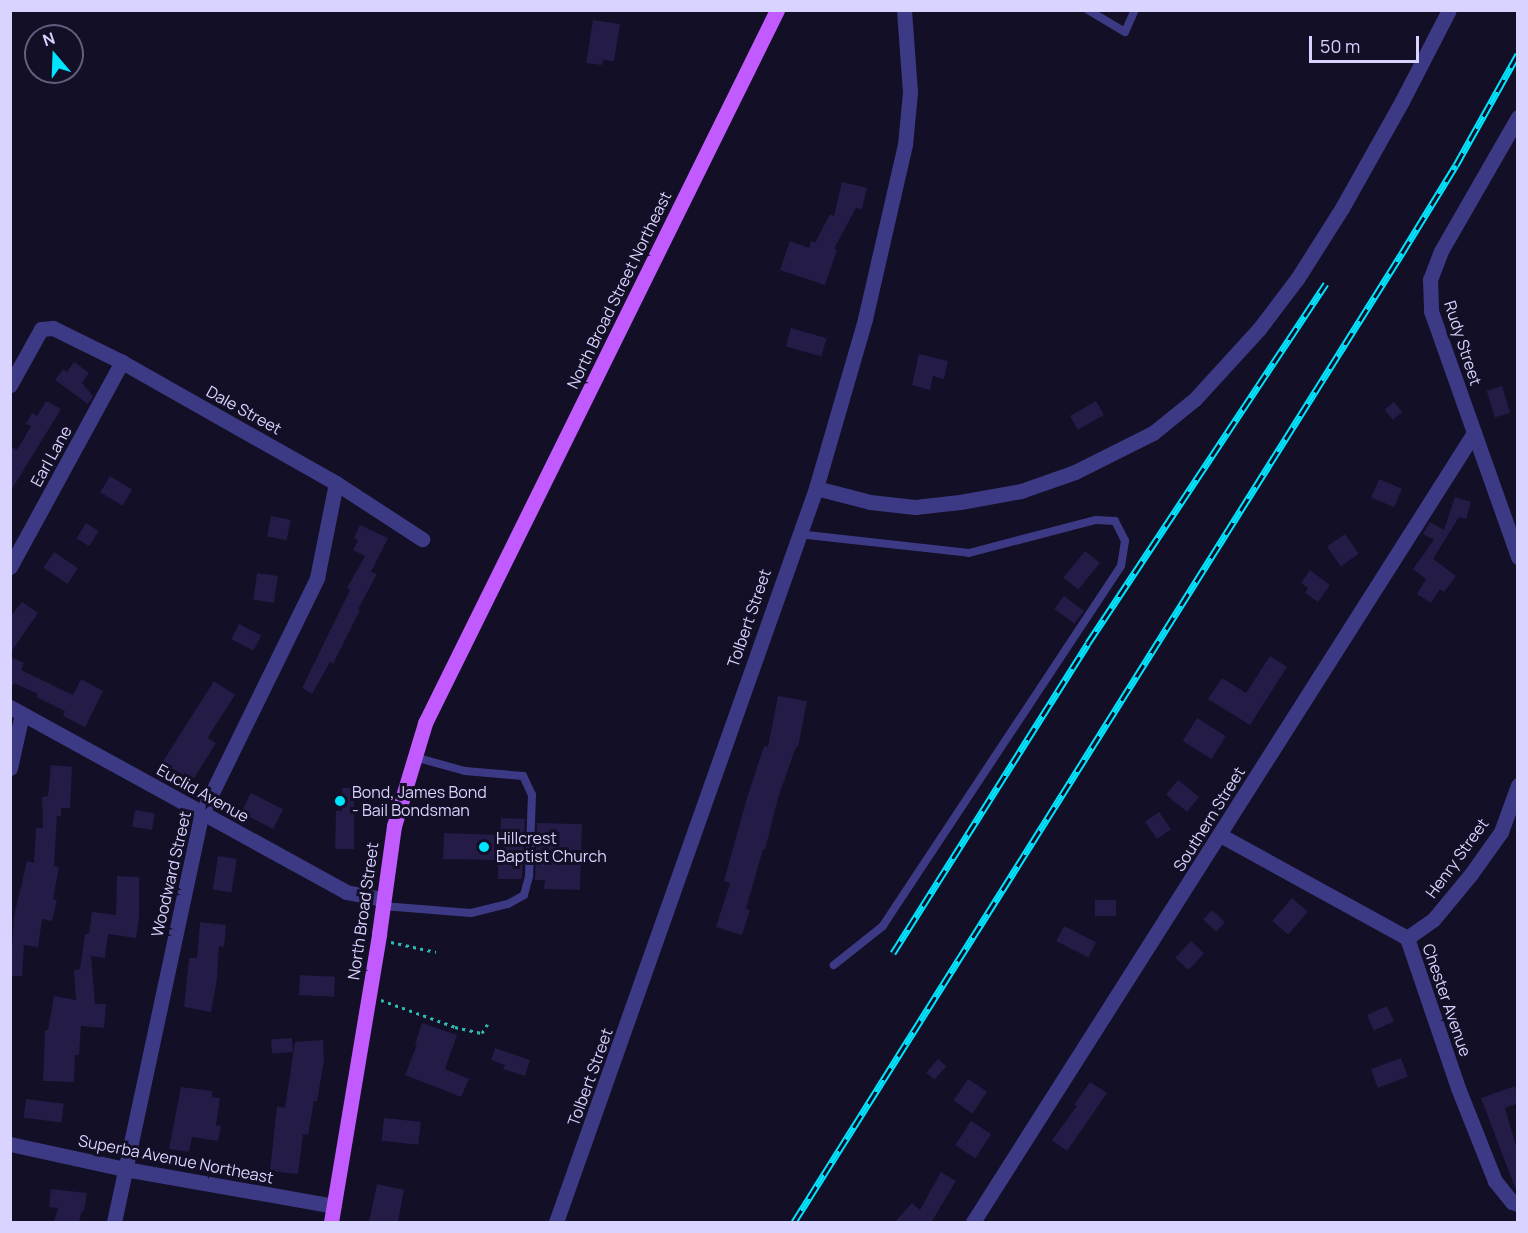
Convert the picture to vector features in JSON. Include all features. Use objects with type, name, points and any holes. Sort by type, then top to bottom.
[{"type":"main road","name":"North Broad Street Northeast","points":[[492,585],[543,487],[777,10]]},
{"type":"main road","name":"North Broad Street","points":[[331,1222],[378,939],[394,826],[425,723],[492,585]]},
{"type":"street","name":"Tolbert Street","points":[[556,1222],[629,1023],[798,534],[816,488],[866,320],[905,145],[910,92],[904,10]]},
{"type":"street","points":[[816,488],[870,502],[903,506],[960,501],[1021,491],[1075,472],[1153,433],[1195,399],[1259,329],[1297,279],[1353,188],[1449,10]]},
{"type":"street","name":"Rudy Street","points":[[1518,117],[1441,251],[1430,279],[1431,311],[1518,557]]},
{"type":"street","name":"Dale Street","points":[[10,385],[41,329],[53,328],[122,362],[336,483],[422,539]]},
{"type":"street","name":"Earl Lane","points":[[10,567],[122,362]]},
{"type":"street","name":"Southern Street","points":[[972,1222],[1474,433]]},
{"type":"street","name":"Woodward Street","points":[[114,1222],[202,813],[317,578],[336,483]]},
{"type":"street","points":[[10,768],[16,710]]},
{"type":"street","name":"Euclid Avenue","points":[[16,710],[346,892],[383,902]]},
{"type":"street","name":"Henry Street","points":[[1407,938],[1434,920],[1471,874],[1501,832],[1518,785]]},
{"type":"street","name":"Chester Avenue","points":[[1220,835],[1407,938],[1458,1088],[1495,1181],[1515,1203]]},
{"type":"street","name":"Superba Avenue Northeast","points":[[10,1144],[125,1169],[334,1206]]},
{"type":"lane","points":[[1088,10],[1125,32],[1135,10]]},
{"type":"lane","points":[[798,534],[969,553],[1096,520],[1115,521],[1125,541],[1121,566],[883,926],[834,965]]},
{"type":"lane","points":[[383,902],[471,913],[508,904],[524,895],[529,876],[532,795],[523,776],[465,771],[414,757]]},
{"type":"path","points":[[378,939],[436,952]]},
{"type":"path","points":[[369,995],[455,1027],[482,1033],[490,1020]]},
{"type":"building","points":[[593,20],[620,24],[614,61],[603,60],[602,65],[586,63]]},
{"type":"building","points":[[842,182],[867,188],[862,209],[856,208],[834,249],[837,250],[825,285],[780,270],[790,241],[809,248],[811,241],[815,243],[830,214],[834,216]]},
{"type":"building","points":[[791,328],[827,338],[821,356],[786,346]]},
{"type":"building","points":[[919,354],[948,361],[944,379],[933,376],[930,390],[912,385]]},
{"type":"building","points":[[74,362],[89,373],[82,383],[93,396],[88,404],[55,380],[63,369],[67,372]]},
{"type":"building","points":[[1502,386],[1510,413],[1495,417],[1487,391]]},
{"type":"building","points":[[46,401],[61,409],[10,492],[10,446],[17,450],[31,426],[26,424],[32,413],[37,416]]},
{"type":"building","points":[[1096,401],[1104,415],[1078,430],[1070,416]]},
{"type":"building","points":[[1394,402],[1402,412],[1393,420],[1385,410]]},
{"type":"building","points":[[110,476],[132,489],[123,506],[100,492]]},
{"type":"building","points":[[1379,479],[1402,489],[1394,507],[1371,497]]},
{"type":"building","points":[[1455,497],[1471,502],[1466,519],[1459,517],[1433,559],[1456,576],[1444,592],[1440,589],[1431,603],[1417,594],[1426,579],[1413,569],[1434,540],[1423,534],[1430,522],[1444,530]]},
{"type":"building","points":[[271,516],[291,520],[287,540],[267,537]]},
{"type":"building","points":[[86,523],[99,531],[89,546],[76,538]]},
{"type":"building","points":[[360,525],[388,538],[371,572],[377,574],[358,609],[360,610],[333,664],[330,662],[312,694],[302,688],[350,590],[347,588],[365,556],[353,550],[358,540],[354,538]]},
{"type":"building","points":[[1345,534],[1359,554],[1341,566],[1327,547]]},
{"type":"building","points":[[1085,551],[1100,563],[1078,589],[1064,577]]},
{"type":"building","points":[[54,552],[78,568],[67,584],[43,568]]},
{"type":"building","points":[[1310,570],[1330,585],[1318,602],[1305,593],[1308,588],[1301,583]]},
{"type":"building","points":[[257,573],[278,576],[274,603],[253,600]]},
{"type":"building","points":[[1064,596],[1084,611],[1074,624],[1054,609]]},
{"type":"building","points":[[22,602],[38,613],[11,652],[10,617]]},
{"type":"building","points":[[239,624],[261,635],[254,650],[231,639]]},
{"type":"building","points":[[1270,656],[1287,667],[1250,725],[1208,699],[1222,678],[1246,693]]},
{"type":"building","points":[[11,657],[24,663],[21,670],[73,695],[81,679],[103,691],[85,727],[63,716],[65,711],[36,697],[38,694],[14,683],[10,690]]},
{"type":"building","points":[[214,681],[235,695],[208,738],[216,743],[193,780],[162,763]]},
{"type":"building","points":[[778,696],[807,701],[798,747],[796,747],[778,798],[765,850],[763,849],[746,909],[750,910],[742,935],[716,927],[730,883],[724,881],[764,746],[768,747]]},
{"type":"building","points":[[1197,718],[1226,736],[1212,759],[1183,741]]},
{"type":"building","points":[[51,765],[72,767],[70,808],[61,808],[61,816],[57,816],[54,866],[59,867],[53,899],[57,900],[52,921],[42,919],[38,947],[24,945],[22,976],[10,976],[14,916],[27,861],[34,863],[36,828],[43,828],[42,797],[48,796]]},
{"type":"building","points":[[1178,780],[1199,797],[1187,812],[1166,795]]},
{"type":"building","points":[[342,788],[354,788],[354,849],[335,849],[336,811],[342,811]]},
{"type":"building","points":[[251,793],[283,809],[273,829],[241,813]]},
{"type":"building","points":[[135,810],[155,813],[152,830],[132,827]]},
{"type":"building","points":[[1159,812],[1171,829],[1157,839],[1145,822]]},
{"type":"building","name":"Hillcrest Baptist Church","points":[[501,818],[525,819],[522,879],[498,879],[498,860],[443,859],[444,833],[500,835]]},
{"type":"building","points":[[537,823],[582,824],[580,890],[544,889],[545,880],[535,880]]},
{"type":"building","points":[[218,856],[237,859],[231,893],[213,890]]},
{"type":"building","points":[[117,876],[139,877],[139,918],[136,938],[108,934],[105,958],[91,956],[95,1004],[106,1004],[104,1028],[81,1026],[79,1055],[75,1055],[74,1082],[43,1081],[45,1030],[48,1030],[54,996],[76,1000],[74,970],[80,969],[85,934],[89,934],[92,912],[116,915]]},
{"type":"building","points":[[1292,898],[1308,912],[1288,934],[1272,921]]},
{"type":"building","points":[[1095,900],[1116,900],[1116,916],[1095,916]]},
{"type":"building","points":[[1212,910],[1225,922],[1216,932],[1203,920]]},
{"type":"building","points":[[200,922],[226,925],[224,947],[219,946],[217,979],[211,1012],[184,1007],[189,958],[197,958]]},
{"type":"building","points":[[1064,926],[1096,942],[1088,957],[1056,941]]},
{"type":"building","points":[[1191,941],[1204,953],[1188,970],[1175,958]]},
{"type":"building","points":[[300,975],[335,977],[334,997],[299,995]]},
{"type":"building","points":[[1387,1006],[1394,1022],[1374,1030],[1367,1015]]},
{"type":"building","points":[[422,1023],[457,1035],[445,1069],[469,1079],[461,1097],[405,1075],[417,1045],[415,1044]]},
{"type":"building","points":[[292,1038],[293,1052],[272,1053],[271,1039]]},
{"type":"building","points":[[323,1040],[324,1061],[317,1101],[314,1101],[308,1135],[303,1134],[298,1174],[270,1171],[277,1106],[285,1108],[295,1042]]},
{"type":"building","points":[[495,1048],[530,1060],[525,1076],[503,1069],[505,1065],[491,1060]]},
{"type":"building","points":[[1401,1058],[1408,1077],[1378,1088],[1371,1069]]},
{"type":"building","points":[[938,1059],[946,1066],[934,1080],[926,1073]]},
{"type":"building","points":[[968,1079],[987,1092],[973,1113],[953,1101]]},
{"type":"building","points":[[1090,1082],[1107,1093],[1067,1151],[1052,1140],[1077,1106],[1074,1105]]},
{"type":"building","points":[[1515,1086],[1518,1103],[1505,1108],[1518,1153],[1516,1190],[1481,1098]]},
{"type":"building","points":[[181,1087],[212,1091],[212,1097],[220,1098],[216,1125],[221,1126],[218,1141],[192,1137],[189,1152],[169,1149]]},
{"type":"building","points":[[26,1099],[64,1104],[61,1122],[24,1118]]},
{"type":"building","points":[[384,1118],[421,1122],[418,1145],[382,1141]]},
{"type":"building","points":[[971,1121],[991,1134],[975,1158],[955,1145]]},
{"type":"building","points":[[941,1172],[956,1181],[932,1221],[935,1222],[895,1222],[912,1203],[920,1210]]},
{"type":"building","points":[[377,1184],[404,1190],[398,1222],[369,1222]]},
{"type":"building","points":[[51,1189],[87,1193],[84,1211],[82,1211],[79,1222],[54,1222],[58,1208],[49,1207]]},
{"type":"railway","points":[[794,1222],[1402,253],[1456,165],[1518,54]]},
{"type":"railway","points":[[893,953],[1088,643],[1326,284]]},
{"type":"place","name":"Bond, James Bond - Bail Bondsman","points":[[340,801]]},
{"type":"place","name":"Hillcrest Baptist Church","points":[[484,847]]}]
